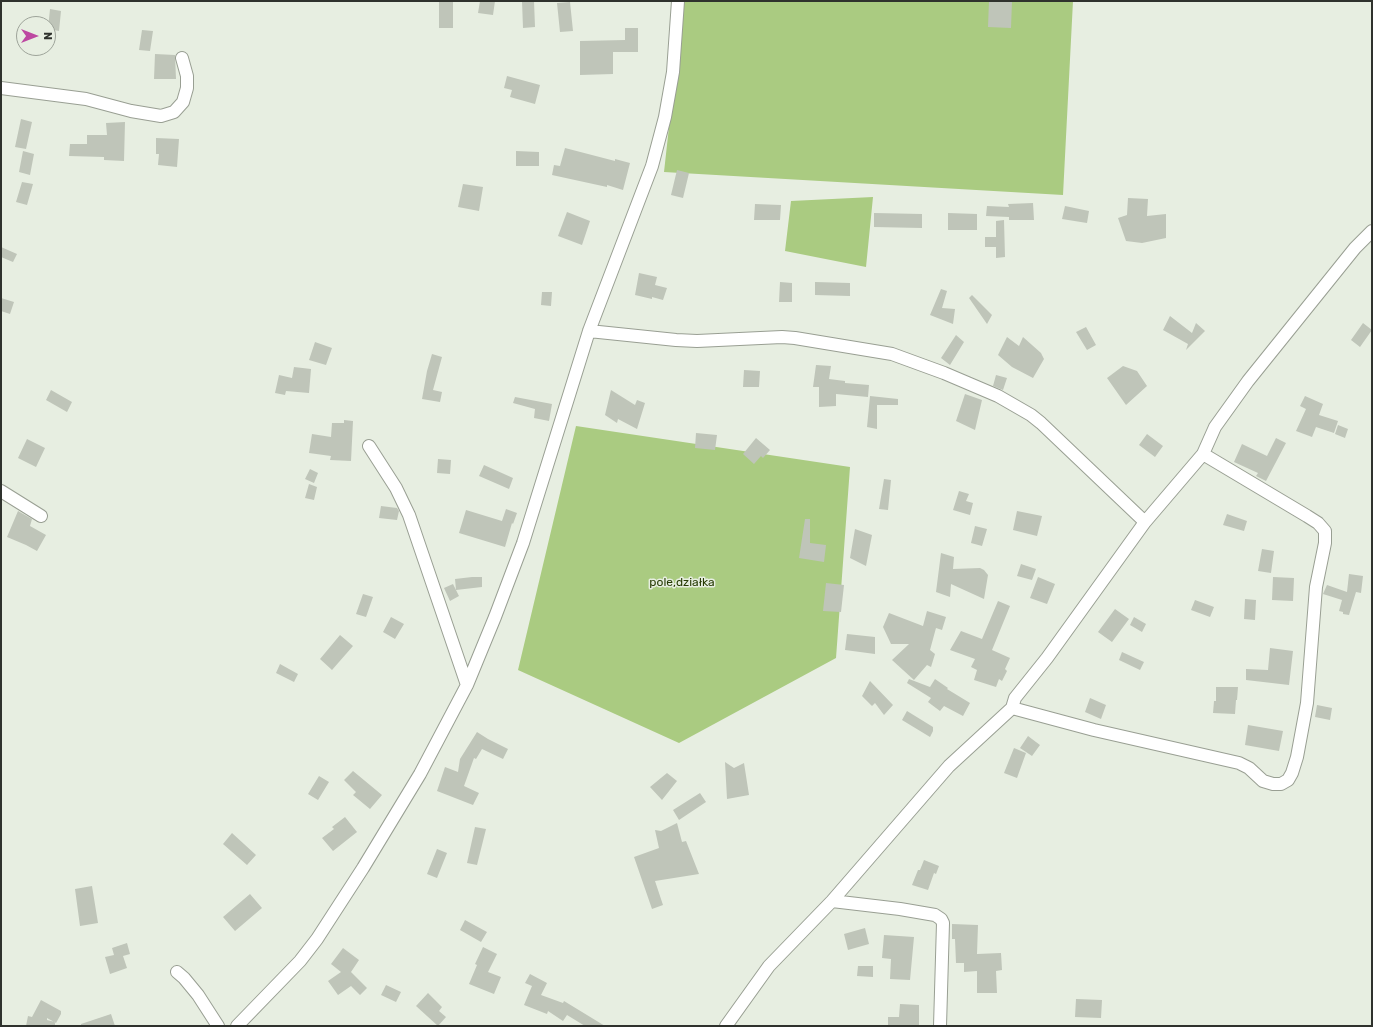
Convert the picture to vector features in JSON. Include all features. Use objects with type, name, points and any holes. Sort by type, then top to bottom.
[{"type":"street","points":[[237,1026],[300,961],[317,939],[363,868],[420,774],[467,685],[523,543],[589,332],[652,166],[665,117],[673,72],[678,1]]},
{"type":"street","points":[[1,88],[86,99],[131,111],[161,116],[174,112],[183,102],[187,88],[187,76],[182,58]]},
{"type":"street","points":[[726,1026],[769,966],[832,900],[949,766],[1012,708],[1015,698],[1047,658],[1145,522],[1203,454],[1215,427],[1248,381],[1355,248],[1372,231]]},
{"type":"street","points":[[589,332],[697,341],[782,337],[892,354],[944,373],[998,396],[1023,410],[1041,423],[1145,522]]},
{"type":"street","points":[[369,446],[396,488],[409,515],[467,685]]},
{"type":"street","points":[[1012,708],[1094,730],[1240,763],[1249,768],[1263,781],[1273,784],[1284,783],[1290,777],[1297,757],[1307,703],[1316,587],[1325,543],[1325,531],[1318,523],[1307,516],[1203,454]]},
{"type":"street","points":[[1,491],[41,516]]},
{"type":"street","points":[[832,900],[931,914],[941,919],[943,923],[940,1026]]},
{"type":"street","points":[[177,972],[198,994],[218,1026]]},
{"type":"green space","points":[[683,1],[1073,1],[1063,195],[664,172]]},
{"type":"green space","points":[[873,197],[866,267],[785,251],[791,201]]},
{"type":"green space","name":"pole,działka","points":[[576,426],[850,467],[836,658],[679,743],[518,670]]},
{"type":"building","points":[[439,1],[453,1],[453,28],[439,28]]},
{"type":"building","points":[[480,1],[495,1],[493,15],[478,13]]},
{"type":"building","points":[[522,1],[534,1],[535,27],[523,28]]},
{"type":"building","points":[[989,1],[1012,1],[1011,28],[988,27]]},
{"type":"building","points":[[570,2],[573,31],[560,32],[557,3]]},
{"type":"building","points":[[50,9],[61,11],[59,31],[56,30],[56,16],[49,16]]},
{"type":"building","points":[[625,28],[638,28],[638,52],[613,52],[613,74],[580,75],[580,41],[625,40]]},
{"type":"building","points":[[142,30],[153,31],[150,51],[139,50]]},
{"type":"building","points":[[155,54],[175,55],[176,79],[154,79]]},
{"type":"building","points":[[507,76],[540,85],[535,104],[510,97],[512,90],[504,88]]},
{"type":"building","points":[[21,119],[32,122],[26,149],[15,147]]},
{"type":"building","points":[[125,122],[124,161],[104,160],[104,157],[69,156],[70,144],[87,144],[87,135],[107,135],[106,123]]},
{"type":"building","points":[[156,138],[179,139],[177,167],[158,165],[159,154],[156,154]]},
{"type":"building","points":[[565,148],[615,161],[615,159],[630,163],[623,190],[607,185],[607,187],[552,175],[554,165],[560,166]]},
{"type":"building","points":[[23,151],[34,154],[30,175],[19,172]]},
{"type":"building","points":[[516,151],[539,152],[539,166],[516,166]]},
{"type":"building","points":[[677,170],[689,173],[683,198],[671,195]]},
{"type":"building","points":[[22,182],[33,184],[27,205],[16,202]]},
{"type":"building","points":[[463,184],[483,187],[479,211],[458,207]]},
{"type":"building","points":[[1128,198],[1148,199],[1147,216],[1166,214],[1166,238],[1142,243],[1126,241],[1118,218],[1127,215]]},
{"type":"building","points":[[1033,203],[1034,220],[1009,220],[1009,217],[986,216],[987,206],[1009,207],[1008,204]]},
{"type":"building","points":[[755,204],[781,205],[780,220],[754,220]]},
{"type":"building","points":[[1065,206],[1089,211],[1087,223],[1062,219]]},
{"type":"building","points":[[567,212],[590,221],[582,245],[558,236]]},
{"type":"building","points":[[874,213],[922,214],[922,228],[874,227]]},
{"type":"building","points":[[948,213],[977,214],[977,230],[948,230]]},
{"type":"building","points":[[1004,220],[1005,257],[996,258],[996,247],[985,247],[985,237],[996,237],[996,221]]},
{"type":"building","points":[[1,247],[17,254],[13,262],[1,257]]},
{"type":"building","points":[[639,273],[657,277],[655,285],[667,288],[663,300],[635,295]]},
{"type":"building","points":[[780,282],[792,283],[792,302],[779,302]]},
{"type":"building","points":[[815,282],[850,283],[850,296],[815,295]]},
{"type":"building","points":[[941,289],[947,291],[942,308],[955,309],[953,324],[930,315]]},
{"type":"building","points":[[542,292],[552,292],[551,306],[541,305]]},
{"type":"building","points":[[972,295],[992,315],[987,324],[969,298]]},
{"type":"building","points":[[1,298],[14,302],[10,314],[1,311]]},
{"type":"building","points":[[1170,316],[1192,333],[1196,323],[1205,331],[1186,350],[1188,344],[1163,330]]},
{"type":"building","points":[[1363,323],[1372,330],[1360,347],[1351,340]]},
{"type":"building","points":[[1086,327],[1096,345],[1087,350],[1076,332]]},
{"type":"building","points":[[956,335],[964,342],[950,365],[941,358]]},
{"type":"building","points":[[1007,337],[1019,346],[1023,337],[1041,353],[1044,359],[1033,378],[1012,367],[998,355]]},
{"type":"building","points":[[315,342],[332,348],[326,365],[309,360]]},
{"type":"building","points":[[432,354],[442,357],[433,390],[442,392],[440,402],[422,399]]},
{"type":"building","points":[[816,365],[831,366],[829,379],[845,381],[845,383],[869,385],[868,397],[836,394],[836,406],[819,407],[819,387],[813,387]]},
{"type":"building","points":[[1123,366],[1137,371],[1147,386],[1126,405],[1107,378]]},
{"type":"building","points":[[294,367],[311,369],[309,393],[286,391],[285,395],[275,393],[279,375],[292,378]]},
{"type":"building","points":[[744,370],[760,371],[759,387],[743,387]]},
{"type":"building","points":[[996,375],[1007,378],[1003,390],[993,386]]},
{"type":"building","points":[[51,390],[72,402],[67,412],[46,400]]},
{"type":"building","points":[[611,390],[635,405],[637,400],[645,403],[637,429],[618,419],[617,423],[605,415]]},
{"type":"building","points":[[965,394],[982,400],[975,430],[956,421]]},
{"type":"building","points":[[870,396],[898,399],[898,405],[877,405],[877,429],[867,427]]},
{"type":"building","points":[[1305,396],[1323,404],[1319,415],[1338,421],[1334,433],[1316,427],[1312,437],[1296,431],[1306,409],[1300,406]]},
{"type":"building","points":[[515,397],[552,404],[549,421],[534,418],[535,409],[513,403]]},
{"type":"building","points":[[344,420],[353,421],[351,461],[330,460],[331,456],[309,453],[312,434],[331,437],[332,423],[344,423]]},
{"type":"building","points":[[1338,425],[1348,429],[1345,438],[1335,434]]},
{"type":"building","points":[[696,433],[717,435],[715,450],[695,448]]},
{"type":"building","points":[[1147,434],[1163,446],[1155,457],[1139,445]]},
{"type":"building","points":[[756,438],[770,450],[763,458],[761,456],[754,464],[743,454]]},
{"type":"building","points":[[1276,438],[1286,443],[1266,481],[1256,476],[1258,473],[1234,462],[1242,444],[1267,456]]},
{"type":"building","points":[[27,439],[45,448],[36,467],[18,458]]},
{"type":"building","points":[[438,459],[451,460],[450,474],[437,473]]},
{"type":"building","points":[[484,465],[513,478],[509,489],[479,476]]},
{"type":"building","points":[[310,469],[318,473],[314,483],[305,479]]},
{"type":"building","points":[[884,479],[891,480],[888,510],[879,509]]},
{"type":"building","points":[[309,484],[317,487],[314,500],[305,498]]},
{"type":"building","points":[[959,491],[969,494],[966,501],[973,503],[970,515],[953,510]]},
{"type":"building","points":[[381,506],[397,508],[399,511],[397,520],[379,518]]},
{"type":"building","points":[[506,509],[517,513],[513,524],[512,523],[505,547],[459,533],[466,510],[502,521]]},
{"type":"building","points":[[18,511],[32,519],[30,526],[46,535],[37,551],[7,537]]},
{"type":"building","points":[[1017,511],[1042,516],[1037,536],[1013,530]]},
{"type":"building","points":[[1227,514],[1247,521],[1244,531],[1223,525]]},
{"type":"building","points":[[805,519],[810,519],[810,543],[826,545],[824,562],[799,558]]},
{"type":"building","points":[[975,526],[987,529],[982,546],[971,543]]},
{"type":"building","points":[[855,529],[872,535],[866,566],[850,558]]},
{"type":"building","points":[[1262,549],[1274,551],[1271,573],[1258,571]]},
{"type":"building","points":[[941,553],[954,557],[953,569],[980,568],[984,570],[988,575],[984,599],[951,584],[950,597],[936,592]]},
{"type":"building","points":[[1021,564],[1036,569],[1032,580],[1017,576]]},
{"type":"building","points":[[1349,574],[1363,576],[1361,593],[1356,592],[1349,615],[1343,614],[1343,612],[1339,611],[1342,600],[1323,594],[1327,585],[1347,592]]},
{"type":"building","points":[[482,577],[482,587],[456,590],[455,579]]},
{"type":"building","points":[[1038,577],[1055,584],[1047,604],[1030,598]]},
{"type":"building","points":[[1273,577],[1294,578],[1293,601],[1272,600]]},
{"type":"building","points":[[826,583],[844,585],[841,612],[823,611]]},
{"type":"building","points":[[453,584],[459,596],[450,601],[444,588]]},
{"type":"building","points":[[363,594],[373,597],[366,617],[356,614]]},
{"type":"building","points":[[1245,599],[1256,600],[1255,620],[1244,619]]},
{"type":"building","points":[[1195,600],[1214,607],[1210,617],[1191,610]]},
{"type":"building","points":[[998,601],[1010,606],[992,650],[1010,658],[1005,669],[1007,671],[1002,681],[999,679],[996,687],[974,680],[977,670],[971,667],[975,659],[950,650],[961,631],[982,639]]},
{"type":"building","points":[[1115,609],[1129,619],[1112,642],[1098,632]]},
{"type":"building","points":[[927,611],[946,617],[942,630],[936,628],[930,650],[935,654],[931,667],[927,665],[914,680],[892,660],[909,644],[891,644],[883,627],[889,613],[923,626]]},
{"type":"building","points":[[391,617],[404,624],[395,639],[383,632]]},
{"type":"building","points":[[1134,617],[1146,624],[1142,632],[1130,625]]},
{"type":"building","points":[[847,634],[875,637],[875,654],[845,650]]},
{"type":"building","points":[[340,635],[353,646],[332,670],[320,659]]},
{"type":"building","points":[[1270,648],[1293,651],[1289,685],[1246,680],[1246,669],[1268,670]]},
{"type":"building","points":[[1122,652],[1144,662],[1140,670],[1119,660]]},
{"type":"building","points":[[280,664],[298,674],[294,682],[276,673]]},
{"type":"building","points":[[909,679],[930,687],[935,679],[948,688],[947,689],[970,703],[963,716],[944,706],[940,711],[928,702],[931,698],[907,683]]},
{"type":"building","points":[[870,681],[893,705],[884,715],[875,703],[872,706],[862,696]]},
{"type":"building","points":[[1216,687],[1238,687],[1235,714],[1213,713],[1214,701],[1216,701]]},
{"type":"building","points":[[1090,698],[1106,705],[1101,719],[1085,712]]},
{"type":"building","points":[[1317,705],[1332,708],[1330,720],[1315,717]]},
{"type":"building","points":[[907,711],[933,727],[930,737],[902,720]]},
{"type":"building","points":[[1248,725],[1283,731],[1279,751],[1245,745]]},
{"type":"building","points":[[477,732],[508,749],[503,759],[482,749],[476,759],[474,758],[464,786],[479,793],[473,805],[437,791],[445,767],[458,772],[460,759]]},
{"type":"building","points":[[1028,736],[1040,745],[1032,756],[1020,748]]},
{"type":"building","points":[[1014,748],[1026,753],[1017,778],[1004,773]]},
{"type":"building","points":[[725,762],[734,768],[744,763],[749,795],[727,799]]},
{"type":"building","points":[[353,771],[382,795],[370,809],[353,795],[356,792],[344,780]]},
{"type":"building","points":[[667,773],[677,781],[662,800],[650,787]]},
{"type":"building","points":[[319,776],[329,782],[318,800],[308,794]]},
{"type":"building","points":[[700,793],[706,802],[679,820],[673,810]]},
{"type":"building","points":[[345,817],[357,832],[333,851],[322,838],[334,829],[332,827]]},
{"type":"building","points":[[677,823],[682,842],[686,841],[699,874],[655,881],[663,905],[652,909],[634,857],[659,848],[655,830],[661,831]]},
{"type":"building","points":[[475,827],[486,829],[477,865],[467,863]]},
{"type":"building","points":[[232,833],[256,855],[247,865],[223,844]]},
{"type":"building","points":[[437,849],[447,853],[437,878],[427,874]]},
{"type":"building","points":[[924,860],[939,866],[936,874],[934,873],[928,890],[912,885]]},
{"type":"building","points":[[92,886],[98,923],[80,926],[75,889]]},
{"type":"building","points":[[250,894],[262,908],[235,931],[223,917]]},
{"type":"building","points":[[465,920],[487,932],[481,942],[460,930]]},
{"type":"building","points":[[952,924],[978,925],[977,954],[1001,953],[1002,970],[996,971],[997,993],[977,993],[977,971],[964,972],[964,963],[956,963],[955,939],[952,939]]},
{"type":"building","points":[[865,928],[869,944],[848,950],[844,934]]},
{"type":"building","points":[[884,935],[914,937],[910,980],[890,979],[891,959],[882,958]]},
{"type":"building","points":[[127,943],[130,954],[123,956],[127,968],[110,974],[105,957],[114,955],[112,948]]},
{"type":"building","points":[[483,947],[497,954],[488,972],[501,977],[494,994],[469,984],[477,965],[475,964]]},
{"type":"building","points":[[343,948],[359,960],[351,972],[367,988],[360,995],[351,986],[338,995],[328,981],[341,972],[331,964]]},
{"type":"building","points":[[858,966],[873,966],[873,977],[857,976]]},
{"type":"building","points":[[530,974],[547,983],[541,995],[563,1003],[564,1001],[605,1026],[585,1026],[567,1015],[563,1021],[548,1011],[547,1014],[524,1005],[532,986],[525,983]]},
{"type":"building","points":[[386,985],[401,992],[396,1002],[381,995]]},
{"type":"building","points":[[428,993],[442,1007],[439,1011],[446,1017],[438,1026],[416,1006]]},
{"type":"building","points":[[1076,999],[1102,1000],[1101,1018],[1075,1017]]},
{"type":"building","points":[[41,1000],[61,1011],[61,1014],[56,1023],[55,1022],[55,1026],[26,1026],[28,1016],[32,1017]]},
{"type":"building","points":[[900,1004],[919,1005],[919,1026],[888,1026],[888,1017],[899,1017]]},
{"type":"building","points":[[111,1014],[115,1026],[81,1026],[81,1024]]}]
